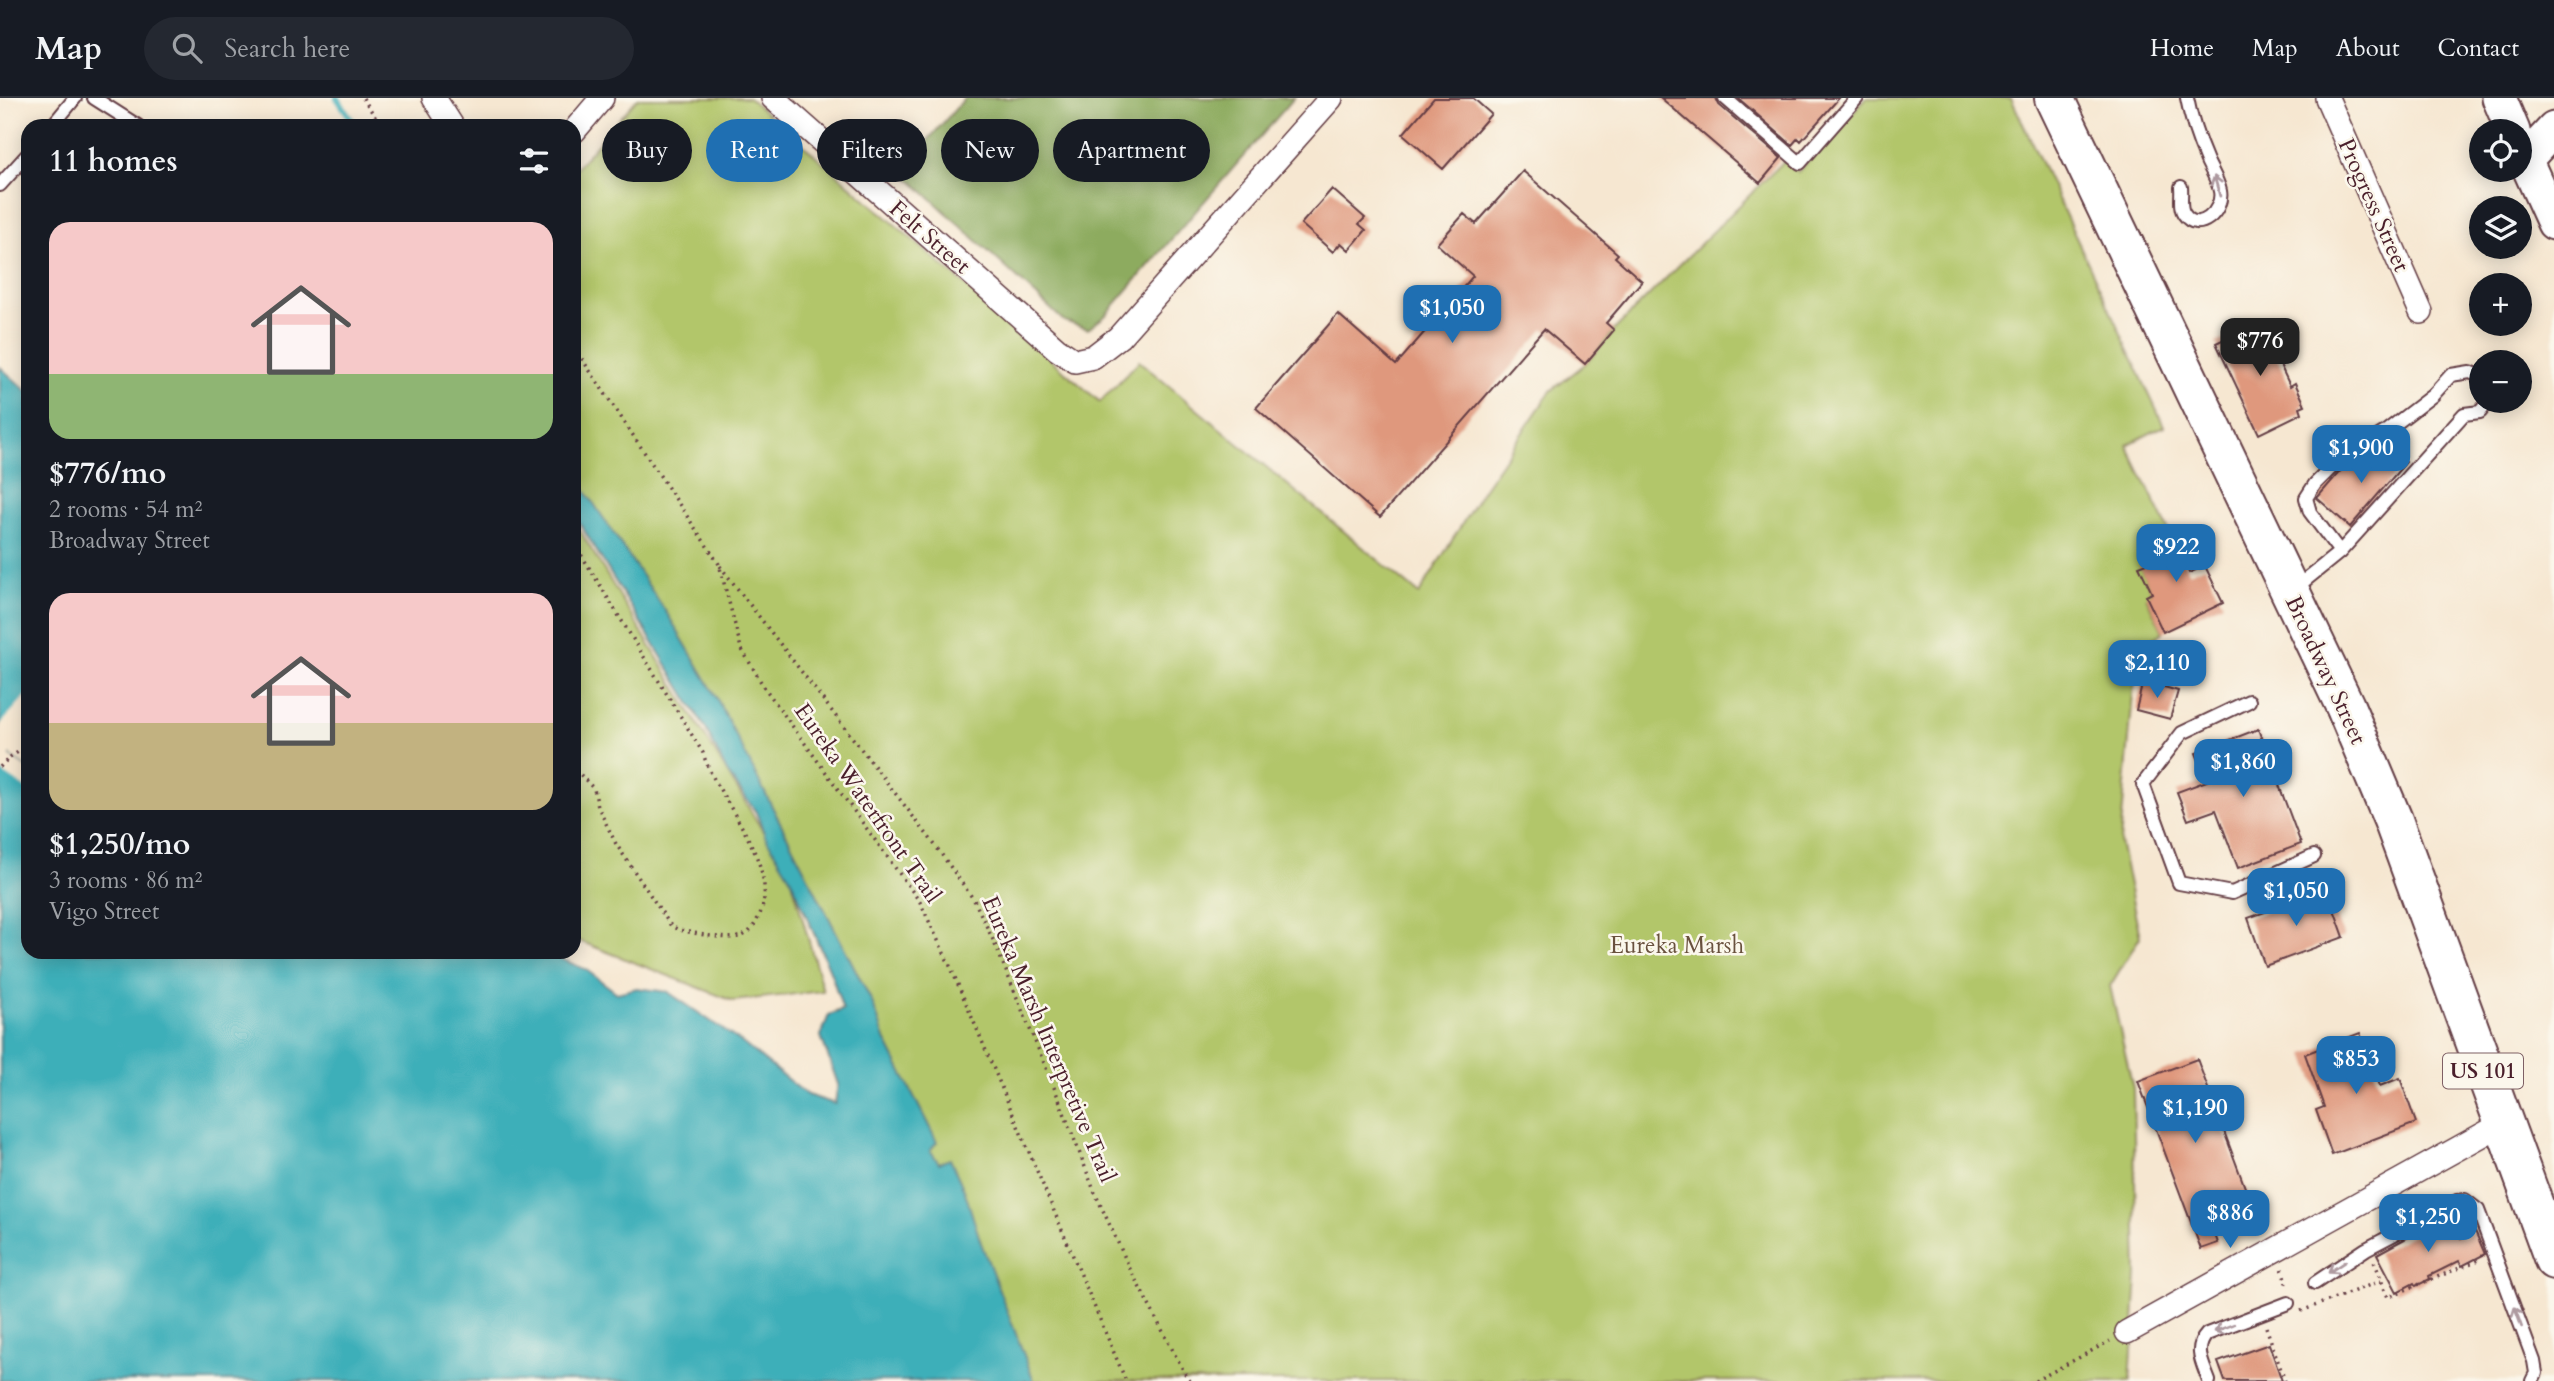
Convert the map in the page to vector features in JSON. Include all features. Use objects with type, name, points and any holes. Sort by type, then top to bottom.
[{"type":"highway","name":"Broadway Street","points":[[2054,98],[2345,706],[2393,820],[2502,1124],[2554,1260]]},
{"type":"street","points":[[434,98],[448,119]]},
{"type":"street","points":[[581,123],[602,98]]},
{"type":"street","name":"Felt Street","points":[[773,98],[1057,349],[1075,360],[1093,358],[1119,337],[1331,98]]},
{"type":"street","name":"Progress Street","points":[[2327,98],[2421,312]]},
{"type":"street","points":[[2499,98],[2508,119]]},
{"type":"street","points":[[2532,140],[2554,130]]},
{"type":"street","points":[[2532,175],[2554,223]]},
{"type":"street","points":[[2127,1332],[2502,1124]]},
{"type":"lane","points":[[58,119],[75,98]]},
{"type":"lane","points":[[94,98],[127,119]]},
{"type":"lane","points":[[1725,98],[1800,163],[1857,98]]},
{"type":"lane","points":[[2180,187],[2185,216],[2194,221],[2205,221],[2221,204],[2220,189],[2196,136],[2187,98]]},
{"type":"lane","points":[[0,186],[21,162]]},
{"type":"lane","points":[[2340,552],[2310,512],[2306,498],[2315,484],[2338,461],[2385,432],[2432,395],[2451,375],[2469,372]]},
{"type":"lane","points":[[2290,592],[2340,552],[2464,414],[2472,413]]},
{"type":"lane","points":[[2249,701],[2182,733],[2143,783],[2179,883],[2232,893],[2314,856]]},
{"type":"lane","points":[[2315,1283],[2366,1249],[2457,1201],[2465,1200],[2478,1210],[2534,1361],[2536,1373],[2532,1381]]},
{"type":"lane","points":[[2209,1381],[2199,1353],[2200,1341],[2207,1334],[2290,1309]]},
{"type":"path","points":[[363,98],[376,119]]},
{"type":"path","name":"Eureka Waterfront Trail","points":[[581,357],[719,564],[741,648],[764,687],[920,902],[956,980],[1126,1381]]},
{"type":"path","points":[[581,554],[703,753],[708,773],[717,783],[755,852],[764,885],[762,912],[752,929],[739,937],[679,930],[671,926],[616,844],[598,807],[594,789],[581,775]]},
{"type":"path","name":"Eureka Marsh Interpretive Trail","points":[[719,564],[932,841],[974,900],[1042,1058],[1095,1193],[1131,1271],[1189,1381]]},
{"type":"path","points":[[0,768],[9,757],[21,750]]},
{"type":"path","points":[[2366,1249],[2380,1272],[2388,1297],[2479,1260]]},
{"type":"path","points":[[2290,1309],[2381,1281]]},
{"type":"path","points":[[2035,1381],[2127,1332]]},
{"type":"green space","name":"Eureka Marsh","points":[[638,98],[749,98],[773,119],[706,119],[706,182],[803,182],[803,145],[817,157],[817,182],[846,182],[1100,402],[1139,361],[1419,594],[1483,490],[1551,391],[1585,364],[1614,330],[1784,161],[1798,172],[1866,98],[2011,98],[2164,426],[2127,445],[2169,531],[2142,544],[2150,562],[2140,566],[2152,593],[2146,597],[2163,632],[2137,647],[2120,842],[2140,937],[2110,986],[2133,1088],[2137,1276],[2130,1381],[218,1381],[0,1071],[0,771],[21,907],[21,959],[66,959],[807,1095],[835,1104],[838,1084],[821,1036],[829,1015],[843,1009],[831,973],[793,885],[823,991],[733,1001],[581,942],[581,532],[764,833],[756,812],[727,772],[706,729],[581,525],[581,162],[602,138],[602,182],[692,182],[692,119],[619,119]]},
{"type":"green space","points":[[965,98],[1294,98],[1105,316],[1088,329],[1064,321],[913,182],[927,182],[927,141],[941,125],[941,182],[1039,182],[1039,119],[947,119]]},
{"type":"water","points":[[0,367],[21,386],[21,716],[4,735],[10,757],[21,764],[21,959],[561,959],[585,969],[617,993],[637,988],[668,992],[741,1042],[807,1095],[835,1104],[838,1084],[821,1036],[829,1015],[843,1010],[831,973],[791,879],[766,838],[756,812],[727,772],[706,729],[581,525],[581,484],[668,615],[713,691],[872,1002],[886,1041],[937,1142],[930,1150],[939,1163],[950,1159],[965,1192],[981,1243],[1034,1381],[0,1381]]},
{"type":"pier","points":[[21,701],[21,721],[8,736],[10,757],[21,764],[21,785],[0,771],[0,725]]},
{"type":"building","points":[[1434,98],[1473,98],[1491,114],[1443,169],[1403,134]]},
{"type":"building","points":[[1661,98],[1716,98],[1719,105],[1781,158],[1760,183]]},
{"type":"building","points":[[1738,98],[1839,98],[1801,141],[1798,138],[1792,145]]},
{"type":"building","points":[[1523,171],[1618,254],[1615,257],[1642,281],[1606,323],[1614,330],[1585,364],[1544,329],[1380,517],[1256,408],[1338,314],[1396,365],[1473,276],[1437,244],[1464,214],[1476,224]]},
{"type":"building","points":[[1332,189],[1365,218],[1359,224],[1366,230],[1349,250],[1341,243],[1333,252],[1301,224]]},
{"type":"building","points":[[2260,322],[2290,386],[2295,383],[2305,405],[2300,407],[2302,413],[2259,434],[2216,343]]},
{"type":"building","points":[[2388,447],[2406,462],[2350,527],[2317,498],[2343,468],[2352,463],[2359,468],[2378,448]]},
{"type":"building","points":[[2169,531],[2189,573],[2205,566],[2223,603],[2163,632],[2146,596],[2152,593],[2139,566],[2150,562],[2141,544]]},
{"type":"building","points":[[2143,681],[2178,691],[2170,719],[2136,710]]},
{"type":"building","points":[[2258,729],[2301,844],[2238,868],[2216,810],[2188,820],[2177,792],[2207,781],[2196,753]]},
{"type":"building","points":[[2327,890],[2344,937],[2265,966],[2248,918]]},
{"type":"building","points":[[2360,1033],[2380,1086],[2400,1078],[2416,1123],[2332,1155],[2316,1110],[2324,1107],[2305,1054]]},
{"type":"building","points":[[2197,1059],[2250,1201],[2208,1216],[2218,1243],[2201,1249],[2138,1081]]},
{"type":"building","points":[[2445,1217],[2451,1230],[2456,1228],[2461,1238],[2475,1231],[2485,1254],[2462,1266],[2459,1261],[2429,1276],[2430,1279],[2416,1286],[2414,1283],[2397,1292],[2377,1254]]},
{"type":"building","points":[[2269,1344],[2282,1381],[2225,1381],[2218,1362]]},
{"type":"waterway","points":[[337,98],[351,119]]}]
